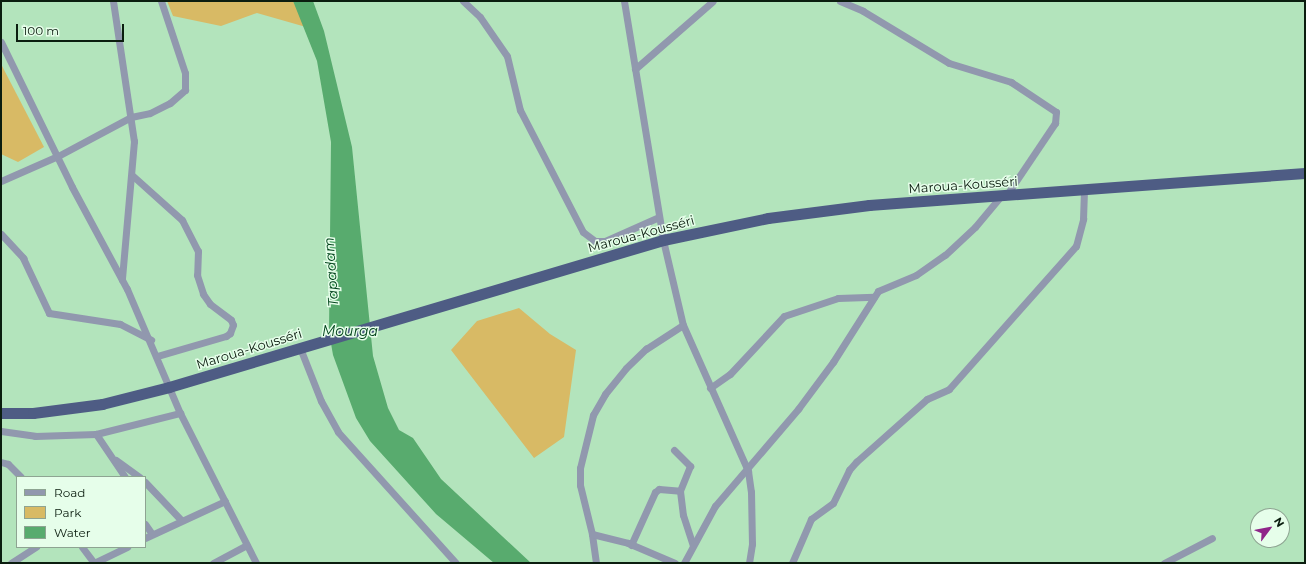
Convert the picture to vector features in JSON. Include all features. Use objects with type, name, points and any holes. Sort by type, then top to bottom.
[{"type":"highway","name":"Maroua-Kousséri","points":[[1,413],[33,413],[102,404],[169,387],[663,240],[768,218],[862,206],[1305,173]]},
{"type":"street","points":[[113,1],[134,142],[133,176],[122,279]]},
{"type":"street","points":[[1,181],[58,156],[131,117],[150,113],[170,103],[185,90],[185,73],[161,1]]},
{"type":"street","points":[[463,1],[480,17],[507,56],[520,110],[583,232],[595,242],[605,240],[659,217]]},
{"type":"street","points":[[624,1],[663,240],[683,325],[748,471],[751,500],[752,544],[749,563]]},
{"type":"street","points":[[635,69],[713,1]]},
{"type":"street","points":[[684,563],[715,506],[748,471],[833,362],[874,297],[882,288],[916,276],[945,255],[975,227],[1003,196],[1055,123],[1056,112],[1011,82],[949,63],[863,11],[840,1]]},
{"type":"street","points":[[1,42],[122,279],[151,340],[180,413],[256,563]]},
{"type":"street","points":[[133,176],[182,220],[198,251],[197,275],[203,294],[210,304],[231,320],[233,325],[230,333],[226,336],[157,356]]},
{"type":"street","points":[[792,563],[811,520],[833,503],[849,470],[856,462],[923,402],[948,390],[1076,246],[1083,219],[1084,189]]},
{"type":"street","points":[[1,234],[23,258],[49,313],[120,324],[151,340]]},
{"type":"street","points":[[710,388],[730,374],[784,316],[838,298],[874,297]]},
{"type":"street","points":[[596,563],[592,534],[580,485],[580,468],[593,415],[604,394],[626,368],[646,349],[683,325]]},
{"type":"street","points":[[300,348],[321,401],[338,432],[456,563]]},
{"type":"street","points":[[1,431],[35,436],[96,434],[180,413]]},
{"type":"street","points":[[96,434],[116,460],[124,476]]},
{"type":"street","points":[[674,450],[690,466],[680,492],[683,515],[693,546]]},
{"type":"street","points":[[116,460],[138,476]]},
{"type":"street","points":[[1,462],[8,464],[19,476]]},
{"type":"street","points":[[146,483],[181,520]]},
{"type":"street","points":[[631,545],[655,492],[659,489],[680,492]]},
{"type":"street","points":[[148,536],[225,501]]},
{"type":"street","points":[[592,534],[631,545],[675,563]]},
{"type":"street","points":[[1164,563],[1212,538]]},
{"type":"street","points":[[213,563],[247,545]]},
{"type":"street","points":[[11,563],[34,548]]},
{"type":"street","points":[[83,548],[94,563],[124,548]]},
{"type":"green space","points":[[167,1],[293,1],[306,27],[257,13],[221,26],[173,16]]},
{"type":"green space","points":[[1,64],[44,147],[18,162],[1,154]]},
{"type":"green space","points":[[519,308],[550,334],[576,350],[564,437],[534,458],[451,350],[477,321]]},
{"type":"water","name":"Mourga","points":[[293,1],[313,1],[324,31],[352,147],[373,356],[388,408],[399,430],[413,438],[441,479],[531,563],[494,563],[436,514],[370,441],[356,418],[333,355],[329,332],[331,142],[317,61]]},
{"type":"water label","name":"Tapadam","points":[[331,272]]}]
